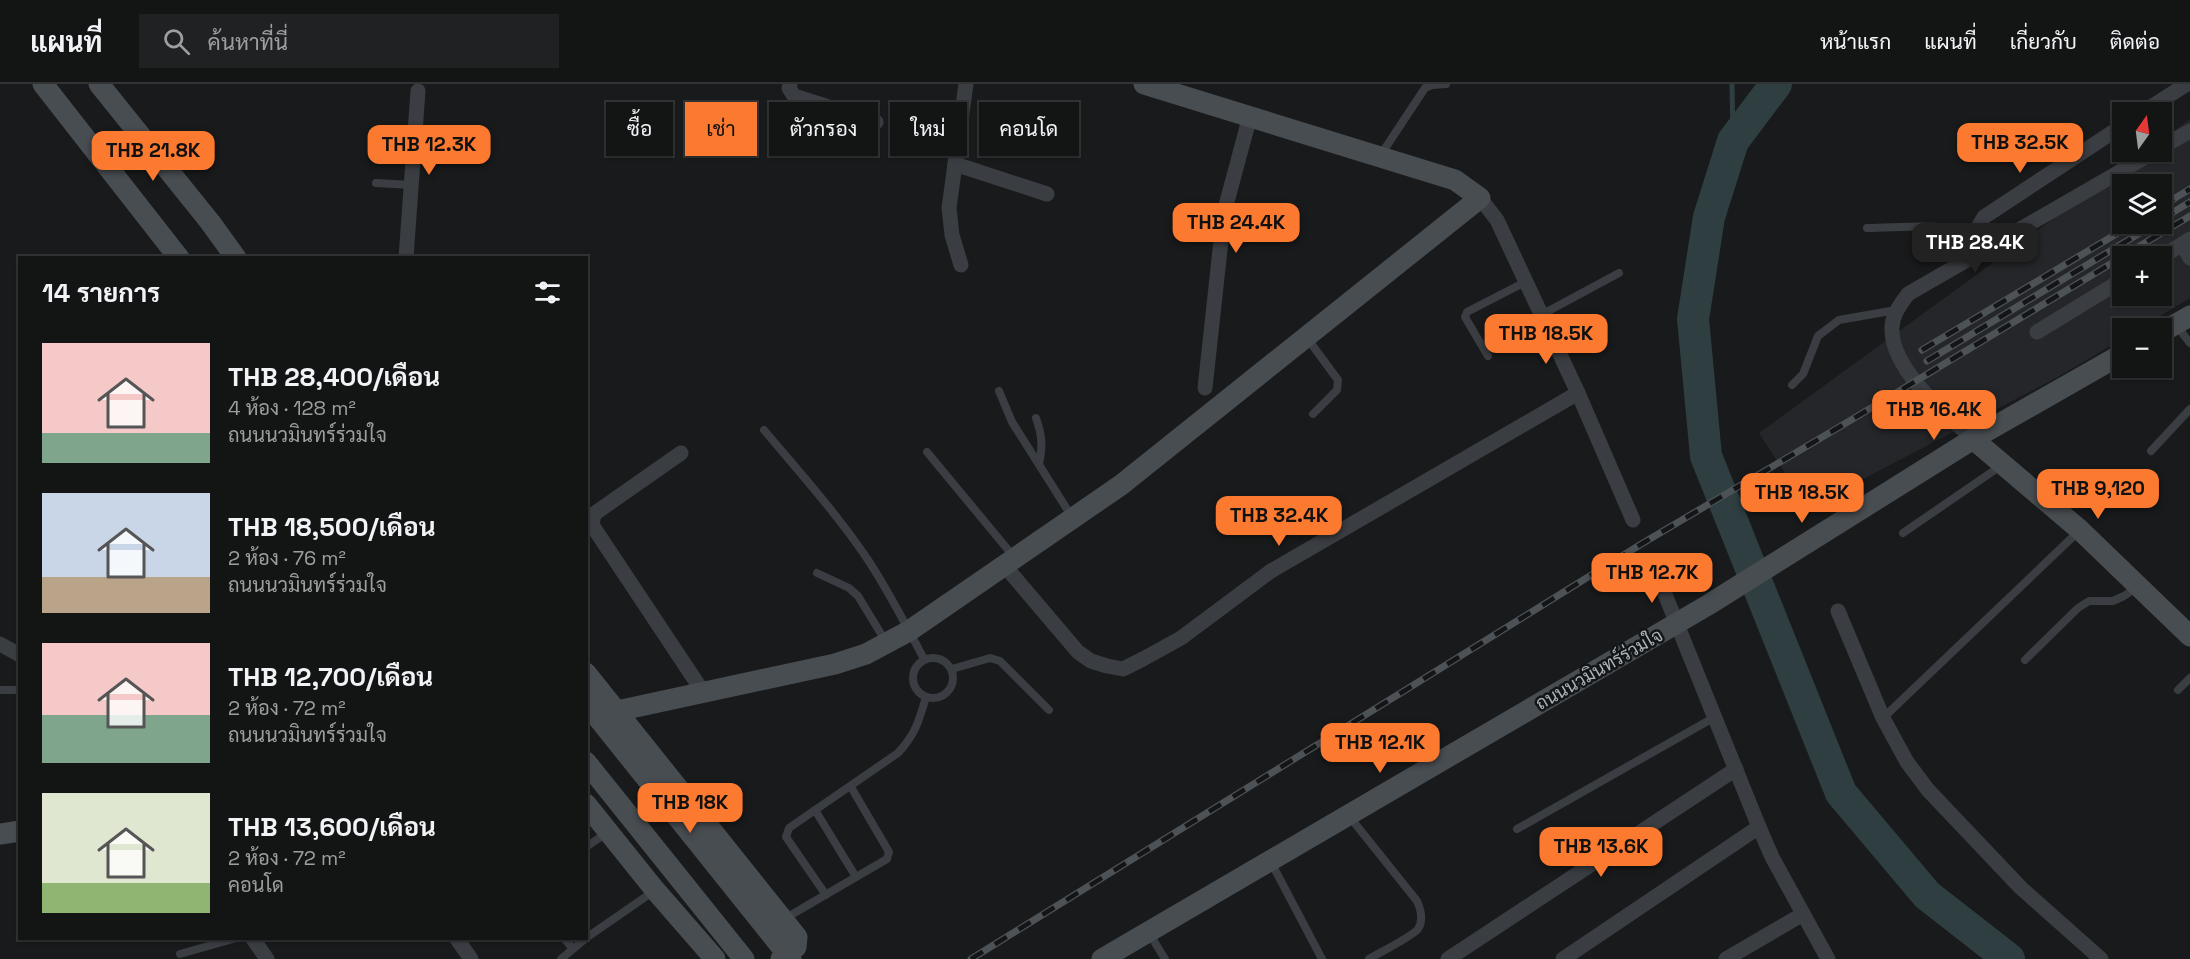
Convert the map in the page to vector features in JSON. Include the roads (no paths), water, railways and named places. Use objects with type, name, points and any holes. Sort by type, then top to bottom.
[{"type":"street","points":[[43,84],[174,254]]},
{"type":"street","points":[[99,84],[235,256]]},
{"type":"street","points":[[790,84],[789,88],[794,96],[813,102]]},
{"type":"street","points":[[961,265],[952,235],[949,208],[966,84]]},
{"type":"street","points":[[1144,84],[1455,180],[1480,198],[1497,220],[1578,393],[1633,520]]},
{"type":"street","points":[[2159,102],[2187,84]]},
{"type":"street","points":[[406,256],[418,91]]},
{"type":"street","points":[[1205,388],[1224,213],[1250,116]]},
{"type":"street","points":[[2172,141],[2190,131]]},
{"type":"street","points":[[1968,258],[1974,234],[1984,217],[2112,133]]},
{"type":"street","points":[[2136,162],[1908,294],[1896,310],[1891,330],[1895,348],[1915,381],[1934,403],[2080,530],[2190,636]]},
{"type":"street","points":[[955,164],[1047,194]]},
{"type":"street","points":[[617,711],[835,664],[866,654],[909,631],[1121,485],[1480,198]]},
{"type":"street","points":[[210,222],[241,256]]},
{"type":"street","points":[[2172,253],[2187,247]]},
{"type":"street","points":[[2037,332],[2112,286]]},
{"type":"street","name":"ถนนนวมินทร์ร่วมใจ","points":[[1102,959],[1678,623],[1973,439],[2112,360]]},
{"type":"street","points":[[1009,562],[1078,652],[1091,661],[1123,669],[1181,638],[1270,571],[1578,393]]},
{"type":"street","points":[[681,453],[594,514],[592,525],[703,692]]},
{"type":"street","points":[[1656,572],[1759,827],[1828,959]]},
{"type":"street","points":[[1838,611],[1883,718],[1907,762],[1928,789],[2022,888],[2101,959]]},
{"type":"street","points":[[0,644],[18,654]]},
{"type":"street","points":[[588,675],[797,937],[796,947],[781,959]]},
{"type":"street","points":[[588,705],[791,959]]},
{"type":"street","points":[[588,764],[744,959]]},
{"type":"street","points":[[1448,959],[1736,769]]},
{"type":"street","points":[[588,806],[655,890],[715,959]]},
{"type":"street","points":[[1563,959],[1759,827]]},
{"type":"street","points":[[0,834],[18,831]]},
{"type":"street","points":[[1726,959],[1803,914]]},
{"type":"street","points":[[254,940],[267,959]]},
{"type":"street","points":[[458,940],[471,959]]},
{"type":"lane","points":[[1380,157],[1425,88],[1446,84]]},
{"type":"lane","points":[[376,183],[412,185]]},
{"type":"lane","points":[[1200,207],[1224,213]]},
{"type":"lane","points":[[1867,228],[1945,228],[1964,230],[1974,234]]},
{"type":"lane","points":[[1540,315],[1618,273]]},
{"type":"lane","points":[[1488,356],[1465,317],[1467,312],[1525,282]]},
{"type":"lane","points":[[1792,386],[1803,374],[1818,336],[1839,320],[1896,310]]},
{"type":"lane","points":[[2176,324],[2190,343]]},
{"type":"lane","points":[[1307,338],[1338,380],[1337,390],[1312,414]]},
{"type":"lane","points":[[999,391],[1012,422],[1073,518]]},
{"type":"lane","points":[[2151,451],[2190,409]]},
{"type":"lane","points":[[1036,418],[1042,441],[1039,464]]},
{"type":"lane","points":[[764,430],[869,561],[924,659]]},
{"type":"lane","points":[[927,452],[1009,562]]},
{"type":"lane","points":[[1903,533],[2003,464]]},
{"type":"lane","points":[[1883,718],[2080,530]]},
{"type":"lane","points":[[817,573],[849,588],[858,596],[887,643]]},
{"type":"lane","points":[[2025,660],[2078,608],[2089,602],[2113,600],[2124,596],[2138,586]]},
{"type":"lane","points":[[940,658],[947,662],[954,676],[949,691],[934,698],[926,697],[914,687],[912,679],[918,664],[924,659],[940,658]]},
{"type":"lane","points":[[952,669],[990,658],[1000,661],[1048,710]]},
{"type":"lane","points":[[2178,690],[2190,678]]},
{"type":"lane","points":[[0,690],[18,690]]},
{"type":"lane","points":[[826,895],[786,837],[789,828],[898,753],[911,739],[916,729],[926,697]]},
{"type":"lane","points":[[1517,829],[1715,717]]},
{"type":"lane","points":[[784,919],[887,858],[889,852],[851,787]]},
{"type":"lane","points":[[815,810],[856,877]]},
{"type":"lane","points":[[1349,815],[1418,901],[1421,912],[1421,922],[1417,931],[1369,959]]},
{"type":"lane","points":[[588,846],[609,832]]},
{"type":"lane","points":[[1270,861],[1322,959]]},
{"type":"lane","points":[[588,938],[655,890]]},
{"type":"lane","points":[[1148,932],[1165,959]]},
{"type":"lane","points":[[180,954],[229,940]]},
{"type":"lane","points":[[566,940],[572,948]]},
{"type":"lane","points":[[563,958],[572,948],[584,940]]},
{"type":"waterway","points":[[1732,84],[1733,141]]},
{"type":"waterway","points":[[1776,84],[1733,141],[1709,217],[1693,319],[1706,456],[1841,793],[1927,895],[2009,959]]},
{"type":"railway","points":[[2172,200],[2190,189]]},
{"type":"railway","points":[[2172,213],[2190,202]]},
{"type":"railway","points":[[2140,246],[2190,216]]},
{"type":"railway","points":[[1922,350],[2116,234]]},
{"type":"railway","points":[[1927,361],[2138,234]]},
{"type":"railway","points":[[971,959],[1643,543],[2112,263]]}]
